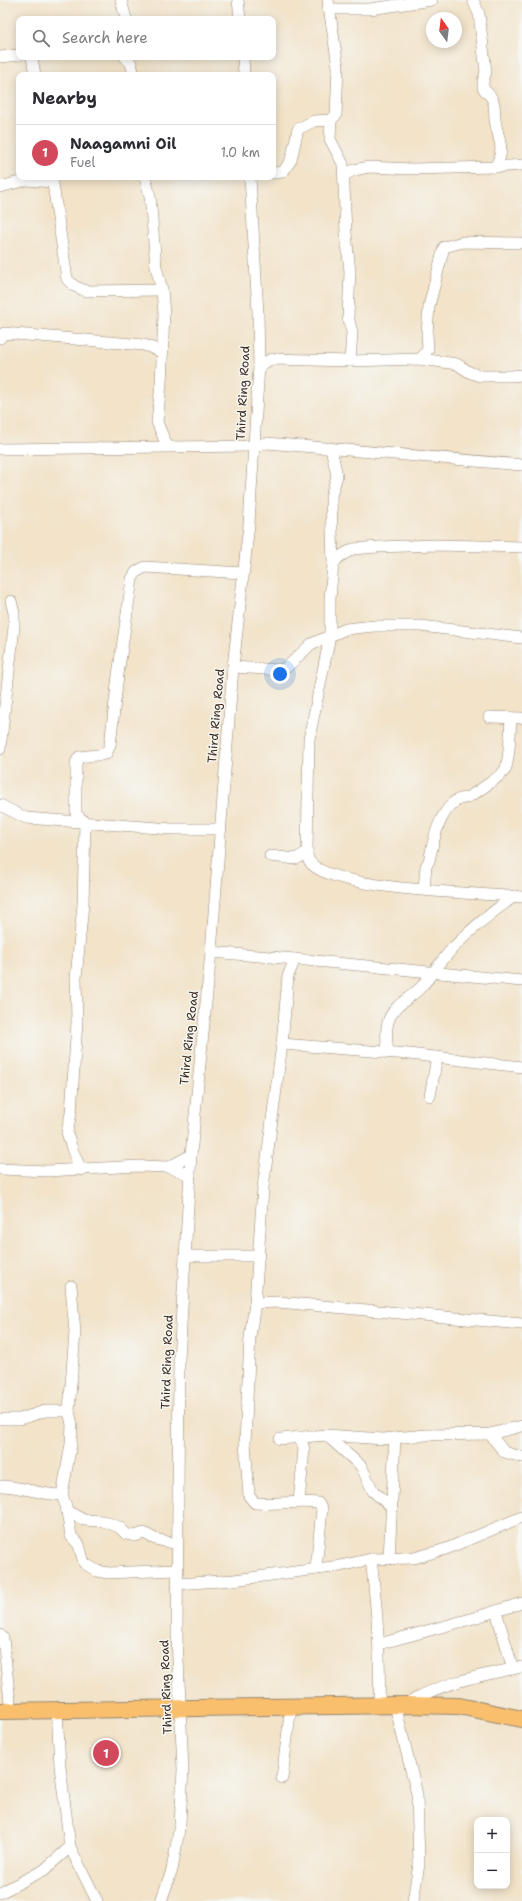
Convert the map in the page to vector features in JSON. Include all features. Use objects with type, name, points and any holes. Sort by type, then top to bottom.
[{"type":"highway","points":[[6,1711],[400,1705],[459,1706],[522,1719]]},
{"type":"street","points":[[121,0],[125,16]]},
{"type":"street","points":[[238,0],[240,16]]},
{"type":"street","points":[[276,173],[283,172],[291,160],[298,129],[314,121],[331,120],[336,115],[338,68],[328,4],[370,9],[432,0]]},
{"type":"street","points":[[473,0],[479,14],[486,72],[482,81],[483,88],[492,98],[494,104],[495,120],[501,143],[500,158],[495,167]]},
{"type":"street","points":[[0,57],[16,56]]},
{"type":"street","points":[[32,60],[34,72]]},
{"type":"street","points":[[129,60],[133,72]]},
{"type":"street","points":[[243,60],[244,72]]},
{"type":"street","points":[[331,120],[330,140],[343,164],[344,175],[350,272],[348,317],[352,332],[350,361]]},
{"type":"street","points":[[344,175],[354,170],[370,167],[412,169],[522,165]]},
{"type":"street","points":[[0,187],[27,180],[53,180],[67,280],[74,286],[86,291],[162,290]]},
{"type":"street","points":[[146,180],[150,196],[156,267],[162,290],[164,314],[163,352],[157,422],[167,446]]},
{"type":"street","name":"Third Ring Road","points":[[161,1901],[172,1870],[180,1824],[183,1770],[177,1637],[179,1360],[191,1155],[211,952],[233,667],[249,524],[259,366],[258,313],[250,180]]},
{"type":"street","points":[[421,359],[428,349],[428,306],[444,247],[463,242],[522,243]]},
{"type":"street","points":[[0,338],[4,333],[144,345],[163,352]]},
{"type":"street","points":[[259,366],[271,359],[350,361],[421,359],[457,364],[469,372],[480,376],[511,376],[522,374]]},
{"type":"street","points":[[0,449],[253,446],[267,444],[331,448],[522,465]]},
{"type":"street","points":[[331,448],[337,476],[331,496],[334,564],[330,599],[330,636],[309,739],[307,852],[309,861],[318,869],[354,881],[388,886],[519,896]]},
{"type":"street","points":[[334,564],[339,557],[353,549],[436,545],[522,547]]},
{"type":"street","points":[[81,1170],[67,1132],[70,1113],[77,1022],[76,978],[83,904],[85,822],[76,814],[76,763],[79,757],[106,754],[110,745],[118,674],[132,579],[136,572],[145,566],[243,572]]},
{"type":"street","points":[[0,749],[14,627],[14,613],[10,601]]},
{"type":"street","points":[[233,667],[280,670],[287,667],[311,644],[346,629],[390,626],[421,626],[522,638]]},
{"type":"street","points":[[424,889],[426,866],[429,861],[437,826],[442,818],[454,802],[461,798],[468,798],[500,777],[506,769],[517,718],[489,717]]},
{"type":"street","points":[[0,805],[26,818],[172,829],[220,829]]},
{"type":"street","points":[[270,856],[296,859],[307,852]]},
{"type":"street","points":[[490,894],[494,911]]},
{"type":"street","points":[[388,1053],[388,1022],[394,1010],[419,989],[453,949],[494,911],[519,896]]},
{"type":"street","points":[[211,952],[522,981]]},
{"type":"street","points":[[280,958],[288,976]]},
{"type":"street","points":[[295,959],[288,976],[282,1044],[268,1144],[255,1302],[250,1336],[245,1442],[249,1496],[255,1503],[318,1503],[322,1509],[316,1569]]},
{"type":"street","points":[[282,1044],[522,1066]]},
{"type":"street","points":[[430,1096],[437,1058]]},
{"type":"street","points":[[169,1167],[191,1155]]},
{"type":"street","points":[[0,1169],[47,1171],[139,1166],[169,1167],[190,1176]]},
{"type":"street","points":[[185,1256],[259,1256]]},
{"type":"street","points":[[71,1286],[75,1332],[69,1411],[72,1425],[71,1444],[62,1495],[67,1511],[71,1536],[79,1545],[84,1563],[97,1571],[108,1573],[177,1570]]},
{"type":"street","points":[[255,1302],[286,1303],[522,1324]]},
{"type":"street","points":[[0,1419],[20,1419],[45,1411],[69,1411]]},
{"type":"street","points":[[280,1439],[326,1435],[383,1440],[426,1436],[490,1434],[522,1426]]},
{"type":"street","points":[[490,1434],[504,1452],[522,1457]]},
{"type":"street","points":[[326,1435],[361,1466],[373,1491],[392,1508]]},
{"type":"street","points":[[299,1502],[304,1450],[300,1437]]},
{"type":"street","points":[[389,1559],[395,1438]]},
{"type":"street","points":[[0,1486],[10,1486],[53,1495],[62,1495]]},
{"type":"street","points":[[67,1511],[84,1520],[103,1521],[119,1527],[126,1534],[135,1536],[144,1533],[155,1539],[177,1544]]},
{"type":"street","points":[[177,1584],[234,1580],[316,1569],[371,1559],[414,1558],[446,1550],[522,1517]]},
{"type":"street","points":[[371,1559],[377,1609],[379,1644],[379,1706]]},
{"type":"street","points":[[379,1644],[522,1603]]},
{"type":"street","points":[[413,1901],[419,1864],[417,1794],[400,1705],[428,1691],[473,1678],[517,1668],[496,1611]]},
{"type":"street","points":[[0,1635],[3,1638],[6,1711]]},
{"type":"street","points":[[282,1778],[291,1706]]},
{"type":"street","points":[[57,1710],[60,1766],[70,1847],[97,1901]]},
{"type":"street","points":[[0,1893],[44,1870],[70,1847]]},
{"type":"place","name":"Naagamni Oil","points":[[106,1753]]}]
